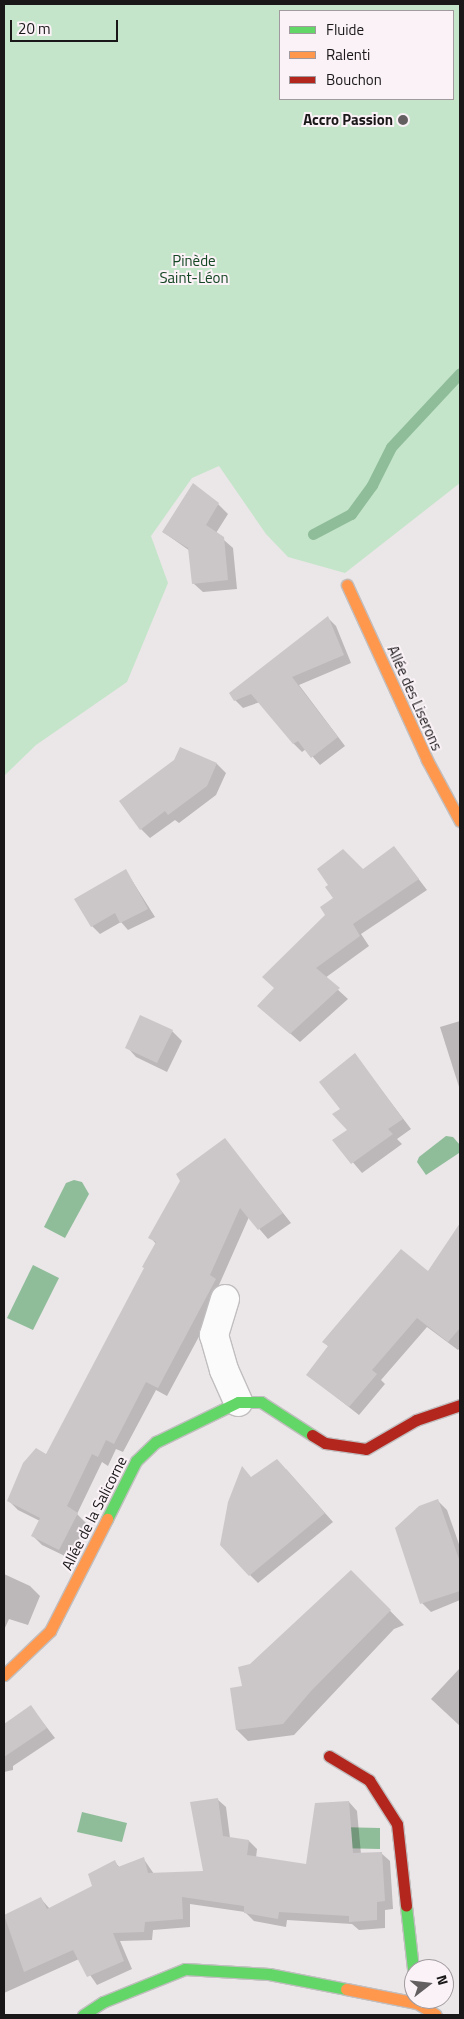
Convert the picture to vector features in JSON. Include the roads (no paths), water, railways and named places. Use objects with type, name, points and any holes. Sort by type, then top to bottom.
[{"type":"street","name":"Allée des Liserons","points":[[347,585],[427,760],[460,821]]},
{"type":"street","points":[[224,1299],[214,1335],[224,1370],[238,1402]]},
{"type":"street","name":"Allée de la Salicorne","points":[[4,1675],[50,1631],[136,1461],[156,1442],[238,1402],[262,1402],[325,1443],[366,1449],[416,1420],[460,1405]]},
{"type":"street","points":[[329,1756],[369,1780],[397,1824],[416,1959]]},
{"type":"street","points":[[83,2015],[103,2002],[185,1969],[270,1974],[404,1995]]},
{"type":"waterway","points":[[313,534],[351,514],[372,485],[391,447],[460,373]]},
{"type":"place","name":"Accro Passion","points":[[403,120]]},
{"type":"park label","name":"Pinède Saint-Léon","points":[[194,268]]}]
